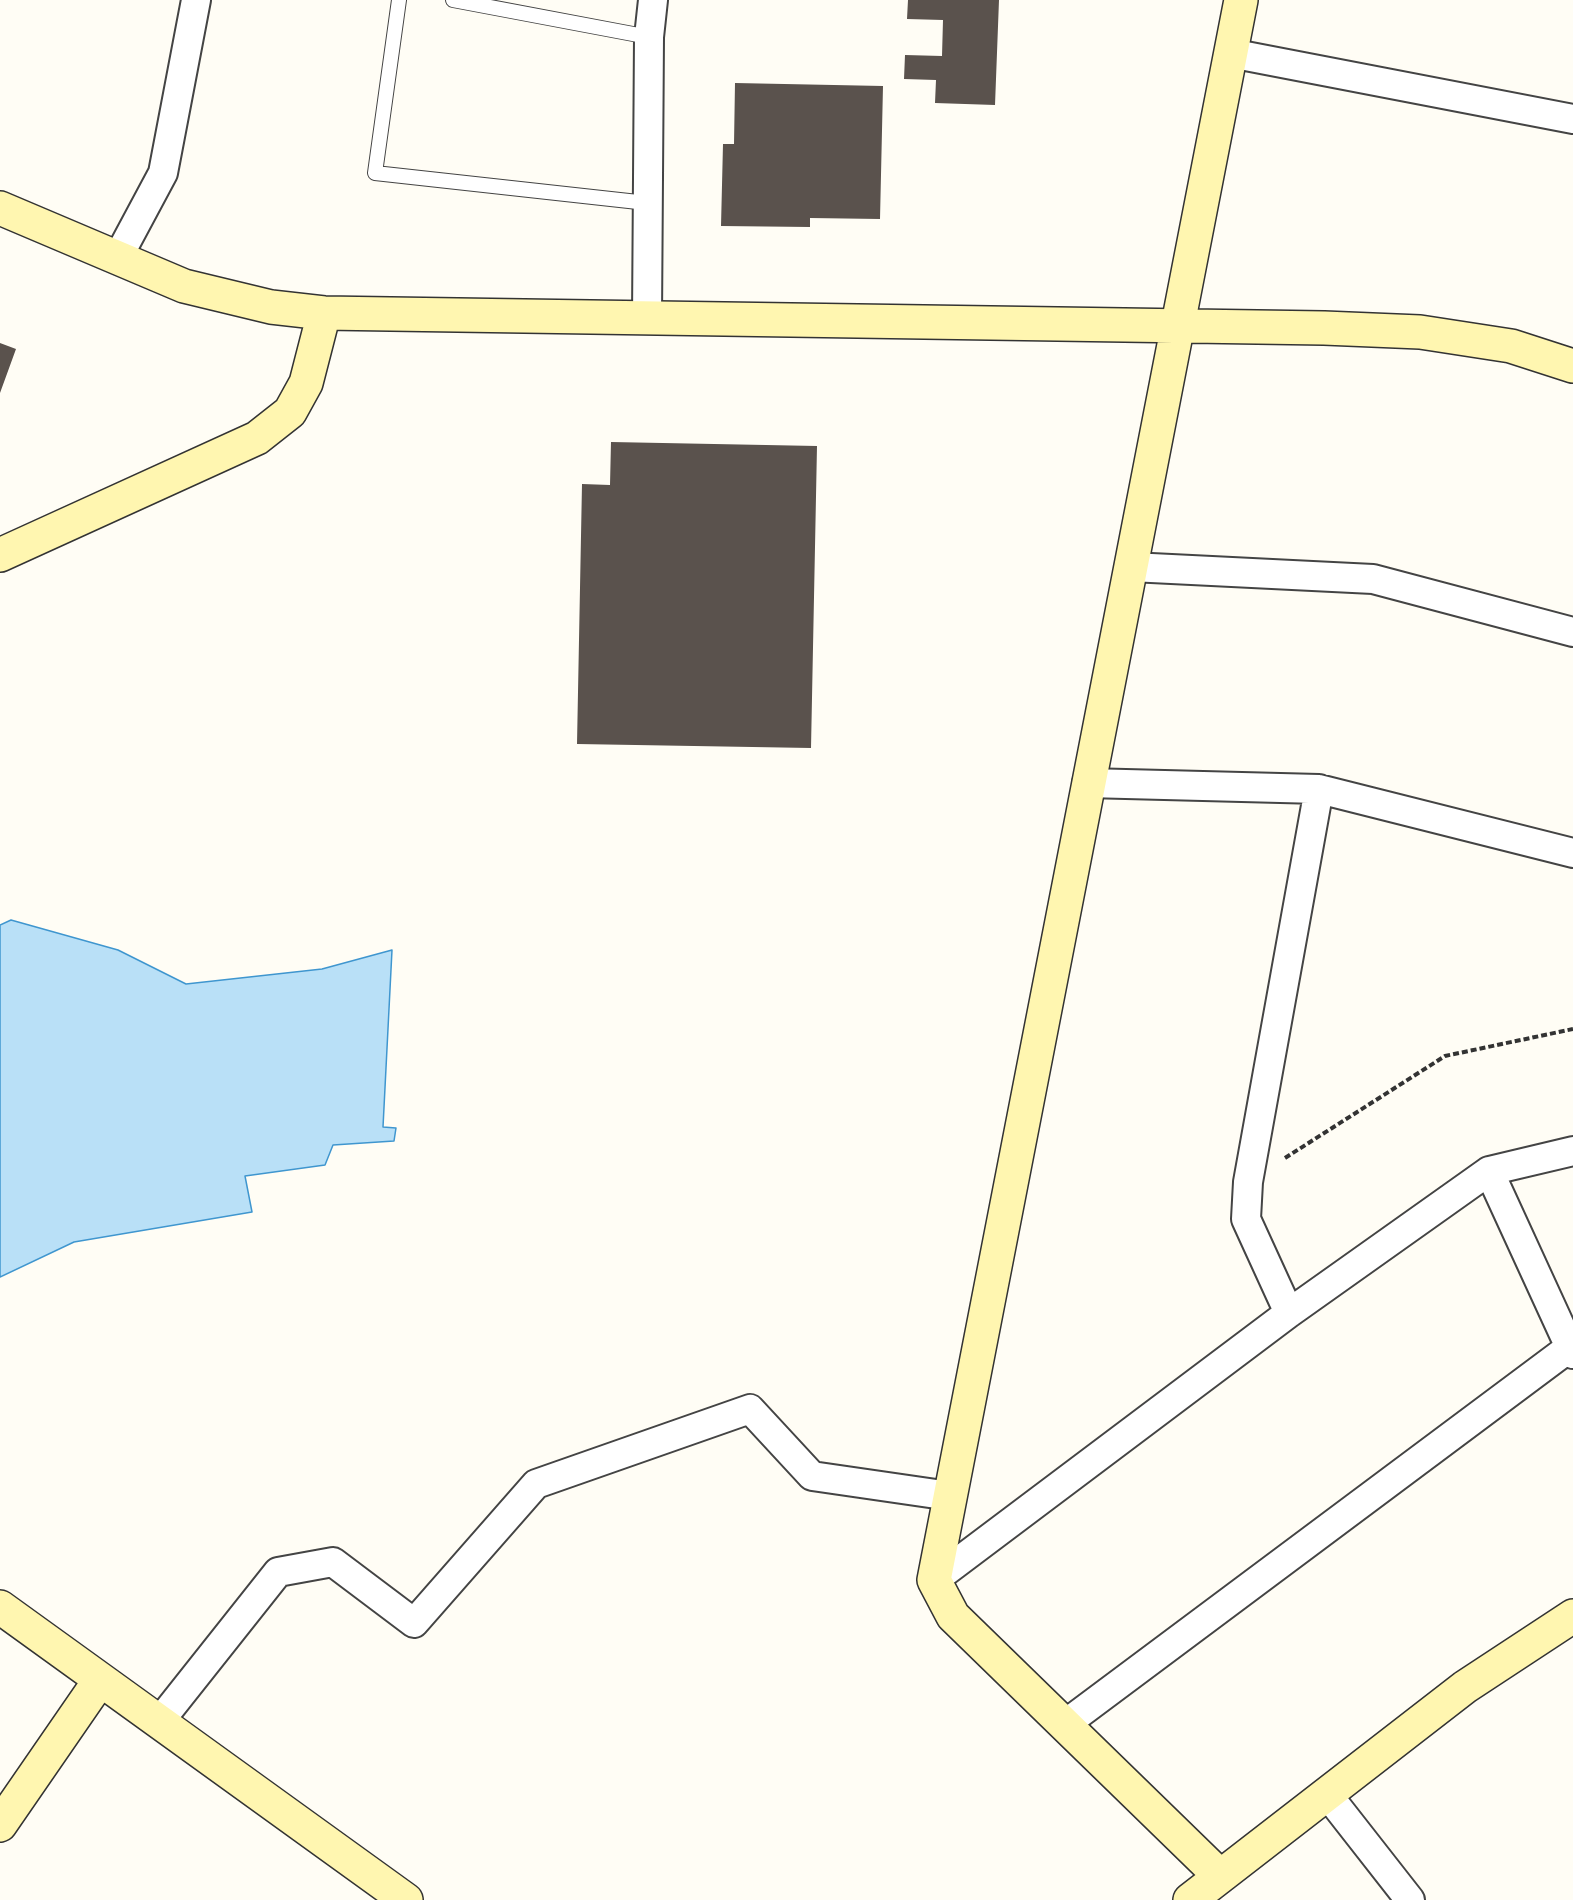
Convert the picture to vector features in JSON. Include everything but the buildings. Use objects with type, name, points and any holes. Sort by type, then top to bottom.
[{"type":"street","points":[[117,259],[163,173],[196,0]]},
{"type":"street","points":[[647,318],[649,37],[653,0]]},
{"type":"street","points":[[1220,1876],[953,1616],[934,1580],[1087,783],[1179,327],[1240,0]]},
{"type":"street","points":[[1230,53],[1573,119]]},
{"type":"street","points":[[0,208],[184,286],[271,307],[324,313],[1420,332],[1511,346],[1573,366]]},
{"type":"street","points":[[0,555],[257,438],[290,412],[306,383],[324,313]]},
{"type":"street","points":[[1131,567],[1373,579],[1573,632]]},
{"type":"street","points":[[1087,783],[1319,789],[1573,853]]},
{"type":"street","points":[[1289,1313],[1246,1219],[1248,1182],[1319,789]]},
{"type":"street","points":[[934,1580],[1289,1313],[1489,1171],[1573,1151]]},
{"type":"street","points":[[1064,1725],[1572,1348],[1489,1171]]},
{"type":"street","points":[[159,1722],[278,1572],[333,1562],[414,1623],[536,1484],[750,1409],[812,1476],[950,1496]]},
{"type":"street","points":[[0,1607],[406,1900]]},
{"type":"street","points":[[1190,1900],[1465,1687],[1573,1616]]},
{"type":"street","points":[[0,1825],[100,1680]]},
{"type":"street","points":[[1327,1794],[1410,1900]]},
{"type":"lane","points":[[399,0],[375,173],[647,203]]},
{"type":"lane","points":[[453,0],[649,37]]},
{"type":"path","points":[[1279,1162],[1445,1056],[1573,1029]]},
{"type":"water","points":[[11,920],[118,950],[186,984],[322,969],[392,950],[383,1127],[396,1128],[394,1141],[333,1145],[325,1165],[245,1176],[252,1212],[74,1242],[0,1277],[0,925]]}]
